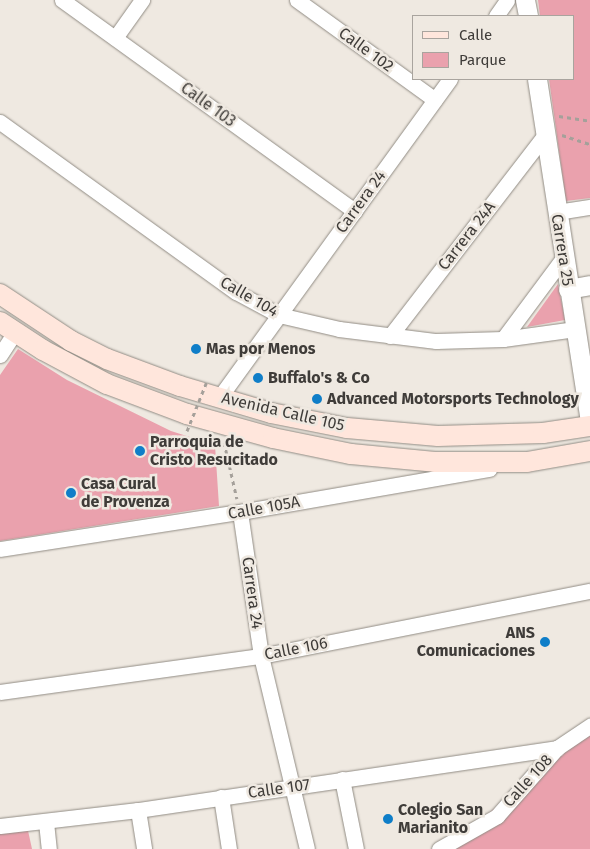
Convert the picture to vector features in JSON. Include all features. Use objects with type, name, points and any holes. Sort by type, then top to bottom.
[{"type":"main road","name":"Avenida Calle 105","points":[[0,294],[88,350],[144,374],[219,398],[312,421],[411,435],[499,436],[590,426]]},
{"type":"main road","name":"Avenida Calle 105","points":[[7,327],[107,384],[220,424],[368,456],[444,462],[527,462],[590,451]]},
{"type":"street","name":"Calle 103","points":[[62,0],[355,211]]},
{"type":"street","points":[[115,38],[142,0]]},
{"type":"street","name":"Calle 102","points":[[297,0],[435,100]]},
{"type":"street","points":[[497,15],[507,0]]},
{"type":"street","points":[[525,0],[528,15]]},
{"type":"street","name":"Carrera 24","points":[[219,398],[449,80]]},
{"type":"street","name":"Carrera 25","points":[[537,80],[568,289],[590,420]]},
{"type":"street","name":"Calle 104","points":[[0,122],[236,292],[279,315],[390,336],[436,342],[503,339],[575,329]]},
{"type":"street","name":"Carrera 24A","points":[[390,336],[544,126]]},
{"type":"street","points":[[557,212],[590,207]]},
{"type":"street","points":[[503,339],[564,257]]},
{"type":"street","points":[[568,289],[590,285]]},
{"type":"street","points":[[0,355],[7,327]]},
{"type":"street","name":"Calle 105A","points":[[0,549],[240,512],[527,462]]},
{"type":"street","name":"Carrera 24","points":[[240,512],[261,656],[307,849]]},
{"type":"street","name":"Calle 106","points":[[0,692],[261,656],[590,591]]},
{"type":"street","name":"Calle 108","points":[[439,849],[497,816],[557,748],[590,726]]},
{"type":"street","name":"Calle 107","points":[[0,826],[138,810],[557,748]]},
{"type":"street","points":[[342,779],[356,849]]},
{"type":"street","points":[[221,797],[229,849]]},
{"type":"street","points":[[138,810],[144,849]]},
{"type":"street","points":[[46,822],[50,849]]},
{"type":"path","points":[[544,126],[576,117],[590,121]]},
{"type":"path","points":[[544,126],[590,144]]},
{"type":"path","points":[[188,431],[208,381]]},
{"type":"path","points":[[220,424],[240,512]]},
{"type":"green space","points":[[538,0],[590,0],[590,198],[566,201],[549,80],[575,80],[575,15],[540,15]]},
{"type":"green space","points":[[558,284],[565,320],[527,327]]},
{"type":"green space","points":[[18,349],[67,380],[171,431],[215,445],[219,506],[0,541],[0,375]]},
{"type":"green space","points":[[590,733],[590,849],[447,849],[553,758]]},
{"type":"green space","points":[[27,826],[32,849],[0,849],[0,830]]},
{"type":"place","name":"Mas por Menos","points":[[196,349]]},
{"type":"place","name":"Buffalo's & Co","points":[[258,378]]},
{"type":"place","name":"Advanced Motorsports Technology","points":[[317,399]]},
{"type":"place","name":"Parroquia de Cristo Resucitado","points":[[140,451]]},
{"type":"place","name":"Casa Cural de Provenza","points":[[71,493]]},
{"type":"place","name":"ANS Comunicaciones","points":[[545,642]]},
{"type":"place","name":"Colegio San Marianito","points":[[388,819]]}]
